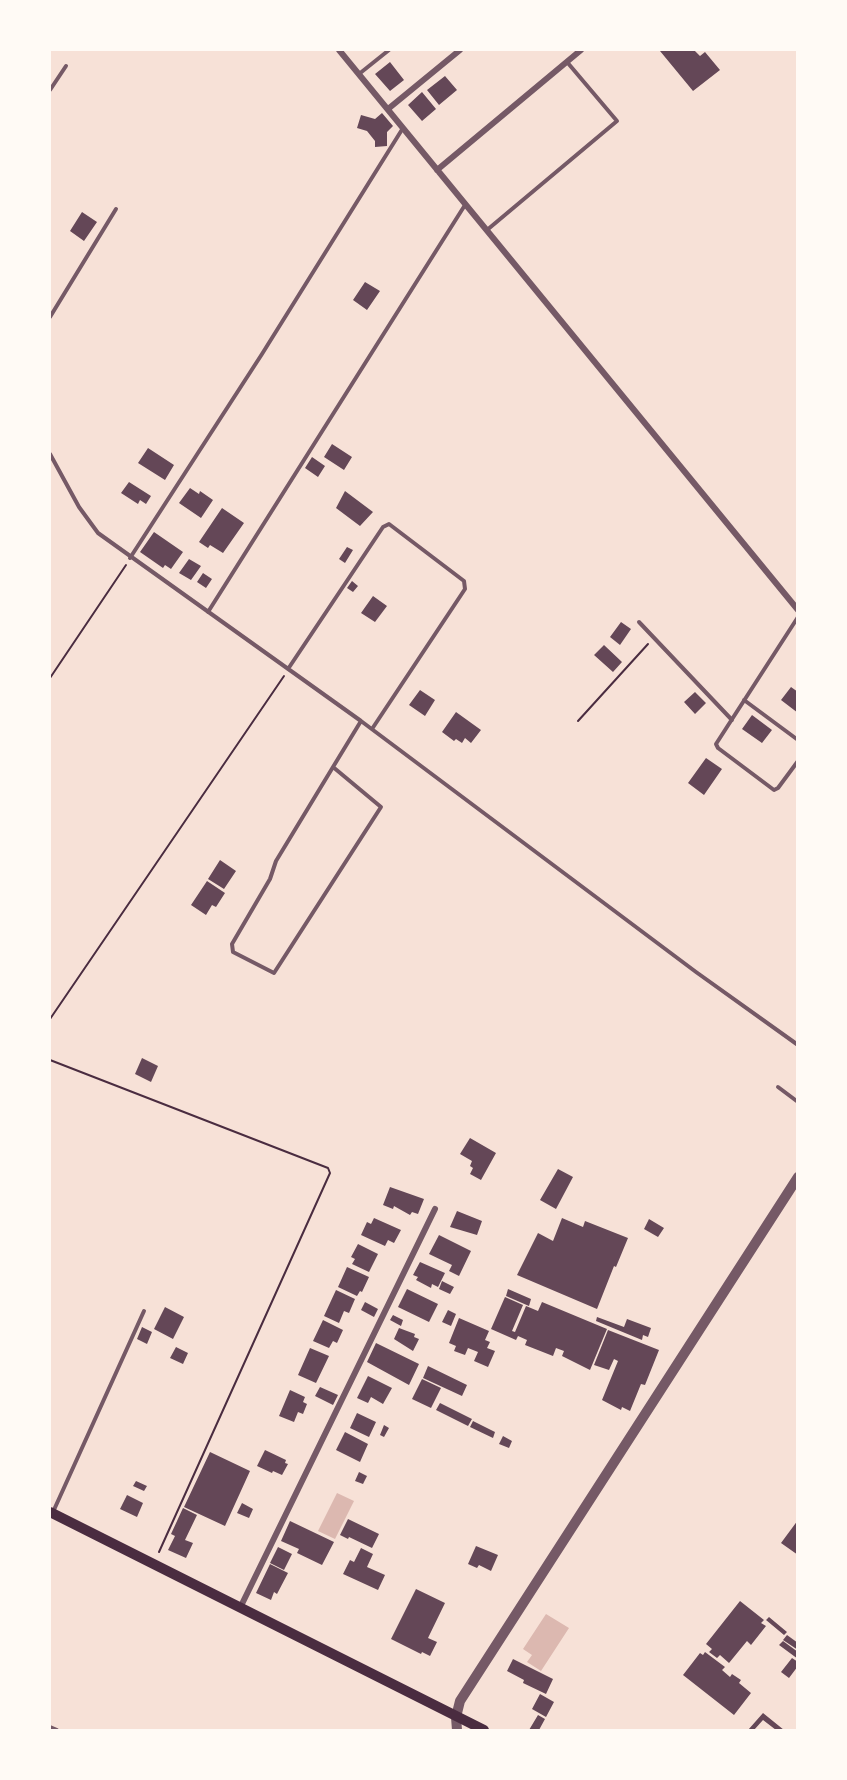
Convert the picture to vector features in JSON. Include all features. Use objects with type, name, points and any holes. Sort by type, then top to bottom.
[{"type":"main road","points":[[51,1513],[484,1731]]},
{"type":"street","points":[[339,50],[798,610]]},
{"type":"street","points":[[388,109],[460,50]]},
{"type":"street","points":[[438,170],[581,50]]},
{"type":"street","points":[[457,1731],[456,1717],[460,1701],[798,1177]]},
{"type":"street","points":[[240,1608],[435,1209]]},
{"type":"lane","points":[[359,74],[390,50]]},
{"type":"lane","points":[[487,230],[617,121],[567,62]]},
{"type":"lane","points":[[50,90],[52,82],[66,66]]},
{"type":"lane","points":[[130,558],[262,354],[403,128]]},
{"type":"lane","points":[[208,612],[466,204]]},
{"type":"lane","points":[[50,317],[116,209]]},
{"type":"lane","points":[[50,454],[79,507],[98,533],[372,729],[696,972],[798,1045]]},
{"type":"lane","points":[[288,669],[383,526],[389,524],[464,581],[465,589],[372,729]]},
{"type":"lane","points":[[798,617],[716,744],[717,748],[774,790],[778,788],[798,761]]},
{"type":"lane","points":[[639,622],[732,720]]},
{"type":"lane","points":[[744,700],[798,740]]},
{"type":"lane","points":[[333,767],[381,807],[274,973],[233,952],[232,944],[270,879],[276,861],[333,767],[361,721]]},
{"type":"lane","points":[[778,1087],[798,1102]]},
{"type":"lane","points":[[51,1513],[144,1311]]},
{"type":"lane","points":[[50,1727],[57,1731]]},
{"type":"path","points":[[50,678],[130,558]]},
{"type":"path","points":[[578,722],[654,638]]},
{"type":"path","points":[[50,1019],[288,669]]},
{"type":"path","points":[[50,1060],[328,1168],[330,1173],[153,1564]]},
{"type":"shaded area","points":[[337,1493],[354,1501],[335,1539],[318,1531]]},
{"type":"shaded area","points":[[546,1614],[569,1628],[541,1671],[527,1662],[532,1655],[523,1649]]},
{"type":"building","points":[[694,50],[700,56],[705,52],[720,70],[693,91],[660,51]]},
{"type":"building","points":[[390,62],[404,80],[390,91],[375,74]]},
{"type":"building","points":[[445,76],[457,90],[439,105],[427,90]]},
{"type":"building","points":[[422,92],[436,109],[422,121],[408,105]]},
{"type":"building","points":[[382,113],[393,126],[387,132],[387,146],[375,147],[375,141],[367,131],[357,128],[361,115],[375,119]]},
{"type":"building","points":[[82,212],[97,222],[84,241],[70,231]]},
{"type":"building","points":[[365,282],[380,291],[367,310],[353,300]]},
{"type":"building","points":[[332,444],[352,457],[344,470],[324,457]]},
{"type":"building","points":[[148,448],[174,465],[165,480],[138,463]]},
{"type":"building","points":[[312,457],[325,466],[318,477],[305,468]]},
{"type":"building","points":[[129,482],[151,496],[146,504],[140,500],[138,504],[121,493]]},
{"type":"building","points":[[190,488],[199,494],[200,491],[213,500],[201,518],[179,503]]},
{"type":"building","points":[[345,491],[373,512],[360,526],[336,508]]},
{"type":"building","points":[[222,508],[244,523],[223,553],[210,545],[208,548],[199,542]]},
{"type":"building","points":[[154,532],[183,552],[171,569],[165,565],[163,568],[140,552]]},
{"type":"building","points":[[347,547],[353,550],[345,563],[339,559]]},
{"type":"building","points":[[189,559],[201,566],[191,580],[179,573]]},
{"type":"building","points":[[203,573],[212,579],[206,588],[197,582]]},
{"type":"building","points":[[352,581],[358,586],[353,592],[347,588]]},
{"type":"building","points":[[373,596],[387,606],[375,622],[361,613]]},
{"type":"building","points":[[621,622],[631,629],[620,645],[610,637]]},
{"type":"building","points":[[604,645],[622,662],[613,672],[594,655]]},
{"type":"building","points":[[791,687],[798,692],[798,713],[781,700]]},
{"type":"building","points":[[420,690],[435,700],[425,716],[409,705]]},
{"type":"building","points":[[695,692],[706,703],[695,714],[684,702]]},
{"type":"building","points":[[456,712],[481,730],[471,743],[465,738],[462,743],[456,739],[454,741],[442,732]]},
{"type":"building","points":[[752,715],[772,730],[762,743],[742,729]]},
{"type":"building","points":[[706,758],[722,769],[704,795],[688,783]]},
{"type":"building","points":[[220,860],[236,871],[224,889],[208,879]]},
{"type":"building","points":[[207,881],[225,893],[216,907],[212,905],[206,915],[191,905]]},
{"type":"building","points":[[142,1058],[158,1066],[151,1082],[135,1074]]},
{"type":"building","points":[[470,1138],[496,1153],[481,1180],[470,1174],[473,1168],[470,1166],[472,1161],[460,1154]]},
{"type":"building","points":[[558,1169],[573,1177],[556,1209],[540,1200]]},
{"type":"building","points":[[390,1187],[424,1199],[418,1214],[412,1212],[410,1215],[394,1206],[393,1209],[383,1205]]},
{"type":"building","points":[[457,1211],[482,1221],[477,1235],[450,1227]]},
{"type":"building","points":[[374,1218],[401,1230],[394,1243],[388,1240],[385,1246],[361,1235],[367,1222],[371,1224]]},
{"type":"building","points":[[562,1218],[583,1227],[585,1221],[628,1238],[597,1309],[517,1275],[538,1233],[553,1241]]},
{"type":"building","points":[[649,1219],[664,1228],[658,1237],[644,1229]]},
{"type":"building","points":[[439,1235],[471,1251],[459,1276],[449,1271],[452,1265],[429,1254]]},
{"type":"building","points":[[358,1244],[378,1254],[369,1272],[352,1264],[355,1259],[351,1257]]},
{"type":"building","points":[[420,1262],[445,1273],[438,1287],[432,1284],[431,1288],[416,1280],[418,1277],[413,1275]]},
{"type":"building","points":[[347,1267],[369,1277],[362,1292],[360,1291],[357,1296],[338,1287]]},
{"type":"building","points":[[442,1281],[454,1287],[450,1294],[439,1289]]},
{"type":"building","points":[[407,1289],[438,1304],[429,1322],[398,1307]]},
{"type":"building","points":[[508,1289],[531,1299],[529,1306],[506,1296]]},
{"type":"building","points":[[336,1290],[355,1299],[349,1313],[344,1311],[339,1323],[324,1316]]},
{"type":"building","points":[[505,1297],[523,1305],[512,1331],[515,1332],[526,1306],[538,1311],[542,1302],[607,1329],[590,1370],[562,1356],[564,1351],[556,1348],[553,1356],[525,1345],[527,1340],[518,1336],[516,1340],[491,1329]]},
{"type":"building","points":[[365,1302],[378,1309],[374,1317],[361,1310]]},
{"type":"building","points":[[165,1307],[184,1317],[173,1339],[154,1329]]},
{"type":"building","points":[[448,1310],[456,1314],[451,1326],[442,1322]]},
{"type":"building","points":[[393,1315],[403,1320],[401,1326],[390,1320]]},
{"type":"building","points":[[597,1317],[624,1327],[627,1319],[651,1328],[648,1337],[643,1335],[642,1340],[596,1321]]},
{"type":"building","points":[[459,1318],[489,1331],[485,1340],[490,1342],[487,1348],[495,1351],[488,1367],[474,1361],[478,1352],[468,1348],[465,1355],[454,1351],[456,1346],[449,1343]]},
{"type":"building","points":[[323,1320],[343,1330],[337,1343],[333,1341],[329,1348],[313,1341]]},
{"type":"building","points":[[142,1327],[152,1332],[147,1344],[137,1339]]},
{"type":"building","points":[[399,1328],[415,1334],[414,1337],[419,1339],[413,1351],[394,1339]]},
{"type":"building","points":[[608,1330],[659,1350],[645,1385],[641,1384],[630,1411],[622,1407],[621,1410],[602,1400],[618,1361],[614,1359],[609,1370],[594,1365]]},
{"type":"building","points":[[376,1343],[419,1364],[409,1385],[367,1362]]},
{"type":"building","points":[[176,1347],[188,1353],[183,1364],[170,1358]]},
{"type":"building","points":[[310,1348],[329,1356],[316,1383],[298,1375]]},
{"type":"building","points":[[428,1366],[467,1385],[462,1396],[423,1378]]},
{"type":"building","points":[[368,1376],[392,1388],[383,1404],[371,1397],[368,1403],[357,1398]]},
{"type":"building","points":[[422,1379],[441,1388],[431,1408],[412,1399]]},
{"type":"building","points":[[320,1387],[338,1395],[333,1405],[315,1396]]},
{"type":"building","points":[[290,1390],[305,1397],[303,1402],[307,1404],[303,1414],[298,1412],[294,1422],[279,1416]]},
{"type":"building","points":[[440,1403],[472,1419],[468,1426],[436,1410]]},
{"type":"building","points":[[357,1413],[376,1422],[369,1437],[350,1428]]},
{"type":"building","points":[[473,1421],[495,1432],[493,1438],[470,1427]]},
{"type":"building","points":[[384,1425],[389,1428],[384,1437],[380,1435]]},
{"type":"building","points":[[345,1432],[368,1444],[360,1462],[336,1450]]},
{"type":"building","points":[[503,1436],[512,1441],[509,1448],[499,1444]]},
{"type":"building","points":[[265,1450],[286,1460],[285,1463],[288,1464],[282,1475],[257,1466]]},
{"type":"building","points":[[210,1452],[250,1471],[225,1526],[184,1507]]},
{"type":"building","points":[[359,1472],[367,1476],[363,1484],[355,1481]]},
{"type":"building","points":[[136,1481],[147,1486],[144,1491],[133,1486]]},
{"type":"building","points":[[127,1495],[143,1503],[137,1517],[120,1509]]},
{"type":"building","points":[[242,1503],[253,1509],[249,1518],[237,1513]]},
{"type":"building","points":[[183,1508],[197,1515],[185,1540],[193,1543],[186,1558],[168,1550],[175,1536],[171,1534]]},
{"type":"building","points":[[348,1519],[379,1534],[372,1548],[340,1535]]},
{"type":"building","points":[[798,1520],[798,1555],[781,1543]]},
{"type":"building","points":[[290,1521],[334,1542],[322,1565],[297,1553],[299,1549],[281,1541]]},
{"type":"building","points":[[476,1546],[498,1555],[491,1571],[479,1565],[477,1568],[468,1564]]},
{"type":"building","points":[[278,1547],[292,1554],[284,1570],[270,1563]]},
{"type":"building","points":[[361,1548],[373,1554],[367,1567],[385,1575],[378,1590],[343,1574],[350,1560],[354,1562]]},
{"type":"building","points":[[270,1564],[288,1573],[277,1594],[274,1592],[271,1600],[256,1593]]},
{"type":"building","points":[[416,1589],[445,1603],[428,1638],[437,1642],[430,1656],[391,1639]]},
{"type":"building","points":[[740,1601],[764,1620],[761,1623],[766,1626],[751,1645],[747,1641],[729,1663],[720,1655],[717,1658],[709,1652],[712,1649],[706,1644]]},
{"type":"building","points":[[769,1617],[787,1632],[784,1635],[766,1620]]},
{"type":"building","points":[[787,1635],[798,1643],[798,1650],[783,1640]]},
{"type":"building","points":[[783,1641],[798,1652],[798,1659],[779,1645]]},
{"type":"building","points":[[705,1652],[725,1667],[722,1670],[730,1677],[732,1674],[741,1680],[739,1683],[751,1693],[734,1715],[683,1675],[700,1653],[703,1655]]},
{"type":"building","points":[[792,1658],[798,1662],[798,1666],[789,1678],[781,1672]]},
{"type":"building","points":[[513,1659],[553,1679],[546,1694],[523,1683],[524,1680],[507,1671]]},
{"type":"building","points":[[540,1694],[554,1702],[546,1717],[532,1709]]},
{"type":"building","points":[[763,1713],[784,1730],[776,1730],[763,1720],[754,1730],[748,1730]]},
{"type":"building","points":[[538,1715],[545,1719],[539,1730],[529,1730]]}]
